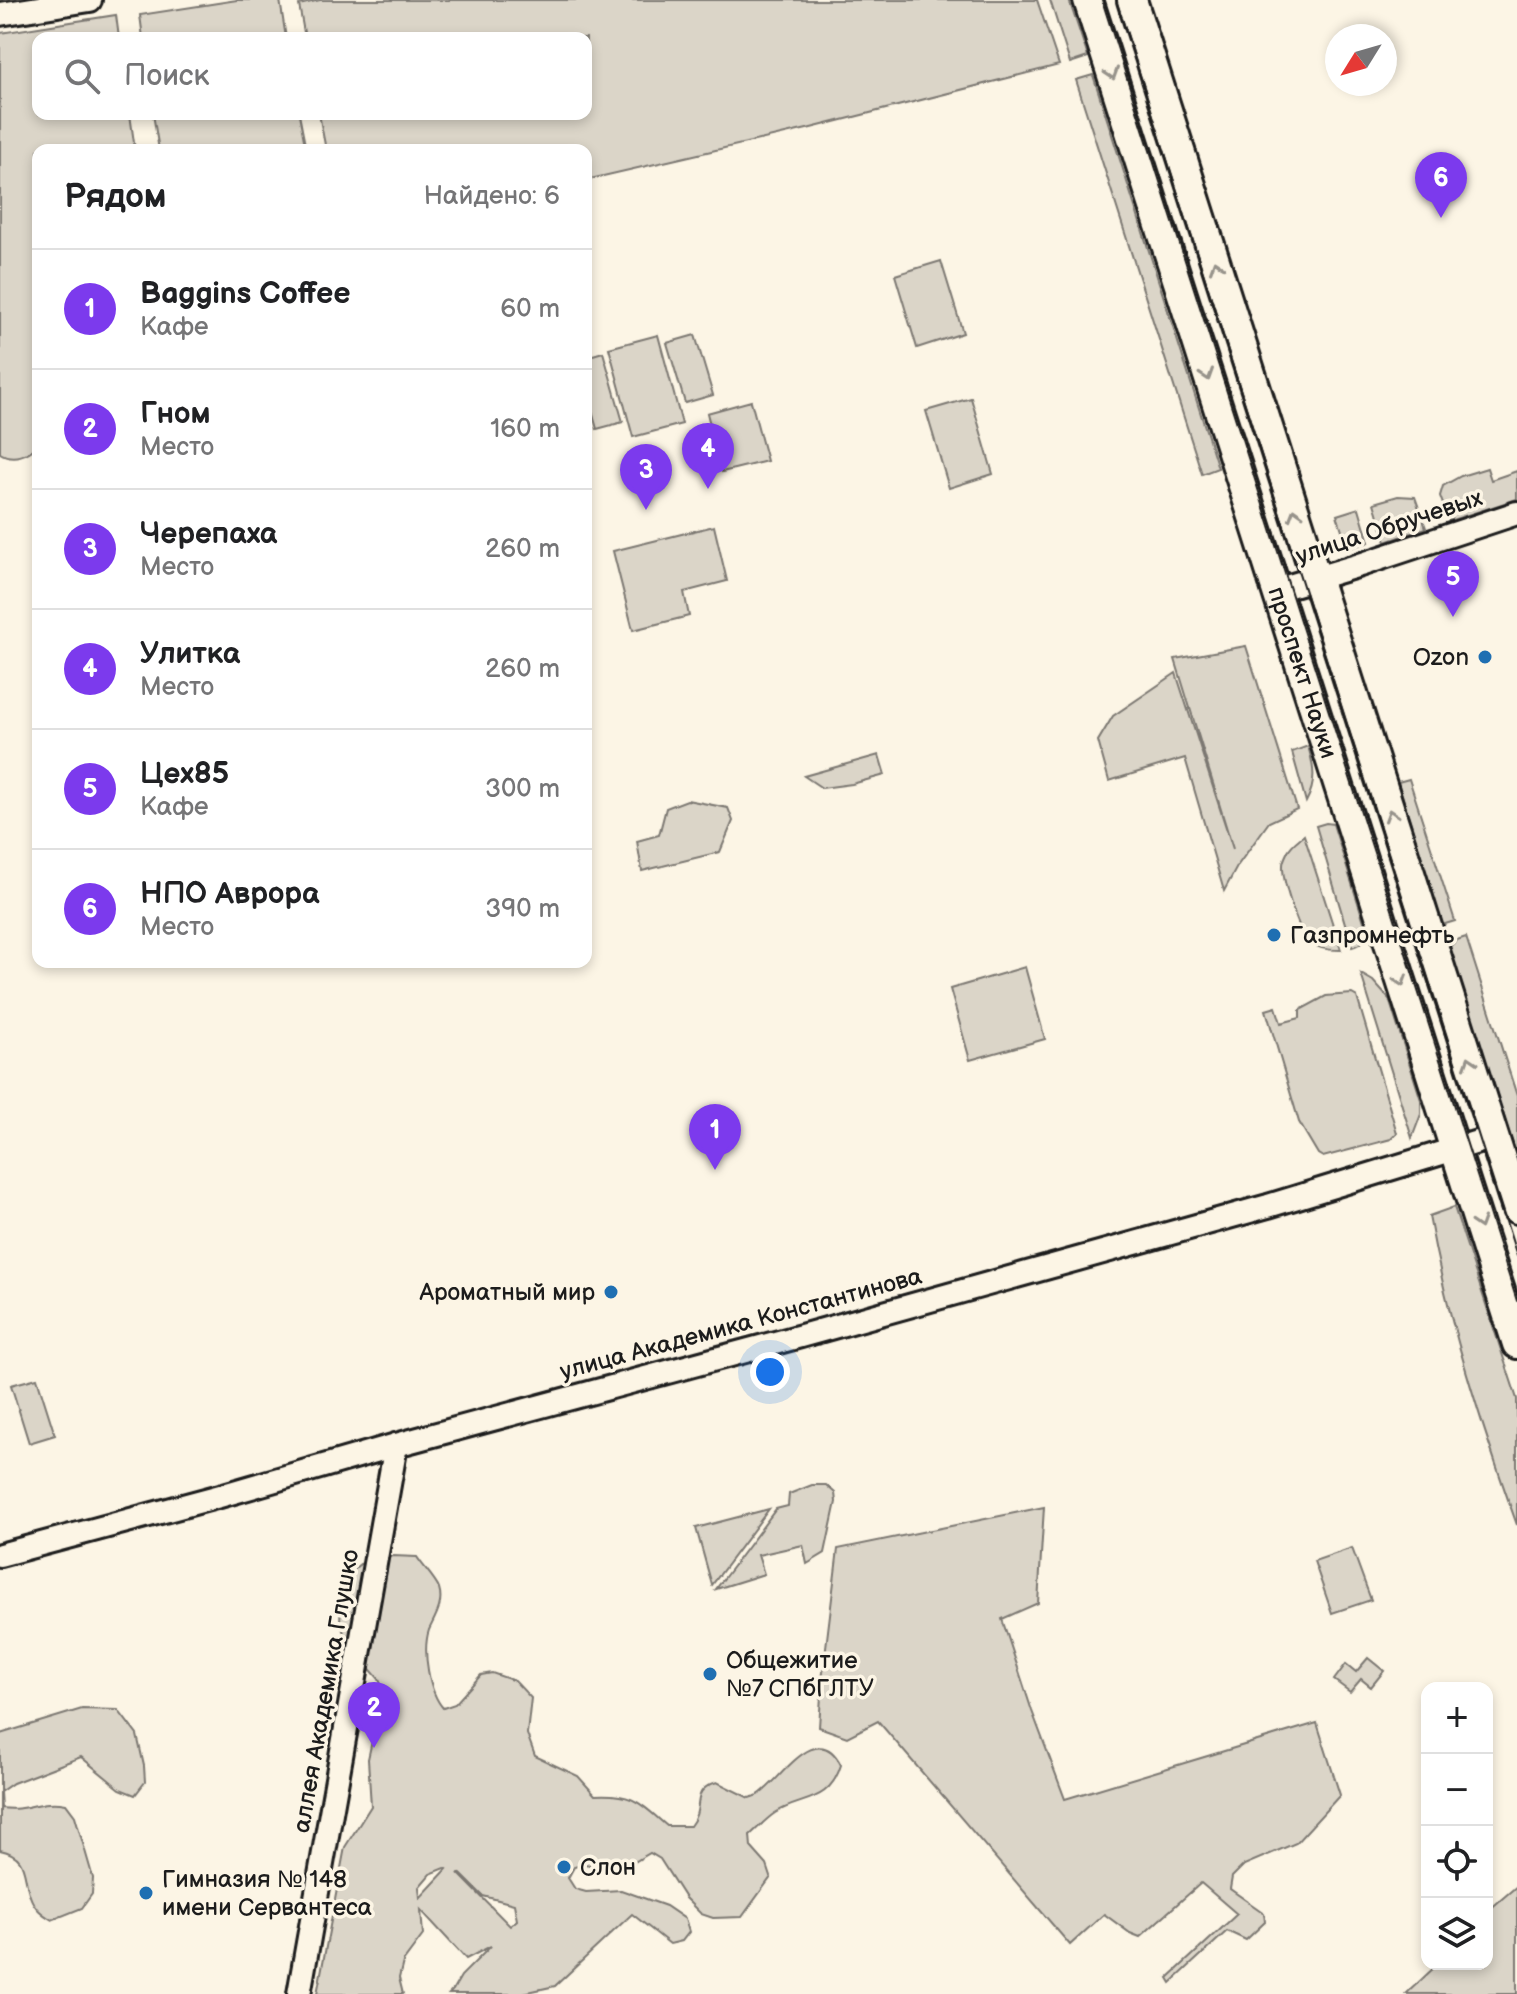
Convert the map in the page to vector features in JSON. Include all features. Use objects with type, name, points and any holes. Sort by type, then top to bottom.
[{"type":"main road","name":"проспект Науки","points":[[1088,0],[1517,1344]]},
{"type":"main road","name":"проспект Науки","points":[[1132,0],[1517,1209]]},
{"type":"street","points":[[0,14],[90,0]]},
{"type":"street","name":"улица Обручевых","points":[[1276,590],[1517,513]]},
{"type":"street","name":"улица Академика Константинова","points":[[0,1555],[1238,1214],[1494,1137]]},
{"type":"street","name":"аллея Академика Глушко","points":[[299,1994],[396,1445]]},
{"type":"shaded area","points":[[237,0],[280,0],[285,32],[142,32],[140,15]]},
{"type":"shaded area","points":[[320,0],[1037,0],[1059,65],[807,129],[592,179],[592,144],[325,144],[320,120],[592,120],[592,32],[304,32],[299,5]]},
{"type":"shaded area","points":[[1050,0],[1069,0],[1088,57],[1070,63]]},
{"type":"shaded area","points":[[116,15],[118,32],[32,32],[32,120],[131,120],[134,144],[32,144],[32,450],[10,457],[0,453],[0,33]]},
{"type":"shaded area","points":[[1093,75],[1218,468],[1202,474],[1076,80]]},
{"type":"shaded area","points":[[154,120],[300,120],[305,144],[158,144]]},
{"type":"shaded area","points":[[941,261],[963,333],[917,348],[895,275]]},
{"type":"shaded area","points":[[658,335],[682,424],[633,437],[609,348]]},
{"type":"shaded area","points":[[695,335],[713,395],[685,403],[667,343]]},
{"type":"shaded area","points":[[603,352],[623,422],[597,429],[592,411],[592,355]]},
{"type":"shaded area","points":[[971,398],[993,474],[949,488],[926,411]]},
{"type":"shaded area","points":[[751,401],[767,461],[722,472],[707,413]]},
{"type":"shaded area","points":[[1487,468],[1491,480],[1517,471],[1517,499],[1449,521],[1440,496],[1443,486],[1461,476]]},
{"type":"shaded area","points":[[1398,496],[1415,497],[1426,528],[1386,542],[1374,503]]},
{"type":"shaded area","points":[[1359,508],[1369,542],[1348,548],[1337,515]]},
{"type":"shaded area","points":[[714,526],[727,581],[684,592],[689,616],[633,630],[613,551]]},
{"type":"shaded area","points":[[1246,646],[1297,809],[1269,822],[1238,865],[1224,891],[1185,758],[1109,781],[1098,741],[1113,716],[1176,673],[1233,849],[1175,659]]},
{"type":"shaded area","points":[[1308,746],[1313,774],[1312,788],[1306,802],[1292,752]]},
{"type":"shaded area","points":[[879,755],[885,775],[822,788],[804,776]]},
{"type":"shaded area","points":[[1409,779],[1455,921],[1442,925],[1398,782]]},
{"type":"shaded area","points":[[687,800],[728,808],[733,821],[720,852],[642,871],[637,841],[659,835],[666,808]]},
{"type":"shaded area","points":[[1333,824],[1367,931],[1362,942],[1352,947],[1316,826]]},
{"type":"shaded area","points":[[1304,835],[1341,950],[1322,948],[1309,942],[1291,903],[1283,862],[1290,848]]},
{"type":"shaded area","points":[[1466,937],[1517,1096],[1517,1157],[1449,947]]},
{"type":"shaded area","points":[[1025,967],[1045,1039],[970,1060],[950,989]]},
{"type":"shaded area","points":[[1361,974],[1373,981],[1389,999],[1421,1100],[1421,1114],[1412,1138]]},
{"type":"shaded area","points":[[1352,994],[1357,997],[1397,1133],[1391,1139],[1323,1157],[1318,1154],[1299,1122],[1266,1010],[1276,1007],[1281,1023],[1300,1018],[1300,1010],[1326,996]]},
{"type":"shaded area","points":[[1454,1207],[1517,1399],[1517,1525],[1467,1372],[1429,1216]]},
{"type":"shaded area","points":[[37,1378],[55,1435],[29,1443],[11,1385]]},
{"type":"shaded area","points":[[812,1485],[826,1485],[835,1493],[836,1502],[825,1553],[807,1564],[803,1545],[758,1555],[764,1574],[716,1589],[776,1509],[788,1506],[789,1494]]},
{"type":"shaded area","points":[[1044,1507],[1038,1603],[1002,1619],[1065,1799],[1317,1723],[1340,1795],[1296,1843],[1244,1865],[1232,1877],[1230,1889],[1264,1913],[1265,1922],[1246,1940],[1227,1931],[1171,1983],[1168,1978],[1237,1914],[1201,1883],[1140,1937],[1104,1914],[1070,1945],[878,1721],[847,1737],[819,1727],[838,1549]]},
{"type":"shaded area","points":[[769,1509],[712,1585],[696,1528]]},
{"type":"shaded area","points":[[1352,1548],[1371,1600],[1332,1613],[1314,1561]]},
{"type":"shaded area","points":[[393,1556],[417,1557],[440,1594],[440,1605],[429,1630],[426,1649],[431,1682],[443,1708],[455,1704],[481,1675],[492,1673],[515,1681],[531,1698],[527,1734],[535,1756],[578,1776],[595,1795],[618,1796],[635,1801],[667,1826],[690,1826],[695,1819],[700,1795],[708,1786],[717,1782],[749,1798],[755,1796],[811,1749],[822,1747],[832,1752],[841,1765],[836,1778],[822,1793],[775,1813],[750,1835],[751,1847],[767,1865],[771,1877],[742,1917],[713,1918],[701,1914],[685,1898],[660,1859],[650,1853],[619,1871],[585,1864],[574,1867],[568,1878],[575,1889],[586,1892],[621,1890],[666,1906],[685,1919],[689,1932],[682,1941],[670,1944],[632,1914],[555,1986],[519,1994],[449,1994],[461,1976],[491,1946],[466,1959],[421,1910],[423,1935],[403,1962],[399,1978],[403,1994],[317,1994],[345,1847],[371,1806],[368,1759],[383,1691],[379,1679],[348,1644],[340,1622],[342,1579],[360,1564]],"holes":[[[447,1869],[420,1898],[419,1887],[430,1874]],[[458,1873],[483,1896],[514,1904],[517,1920],[510,1926]]]},
{"type":"shaded area","points":[[1368,1658],[1384,1671],[1371,1687],[1361,1679],[1350,1692],[1334,1680],[1346,1664],[1356,1672]]},
{"type":"shaded area","points":[[82,1709],[118,1710],[137,1735],[145,1782],[135,1795],[120,1789],[81,1757],[13,1783],[0,1792],[0,1734]]},
{"type":"shaded area","points":[[0,1792],[1,1808],[57,1803],[66,1804],[75,1816],[93,1878],[92,1894],[82,1908],[52,1920],[34,1904],[20,1861],[0,1850]]},
{"type":"shaded area","points":[[1517,1886],[1517,1994],[1406,1994],[1432,1970],[1493,1970],[1493,1906]]},
{"type":"tram line","points":[[1102,0],[1517,1301]]},
{"type":"tram line","points":[[1116,0],[1517,1256]]},
{"type":"place","name":"НПО Аврора","points":[[1441,218]]},
{"type":"place","name":"Улитка","points":[[708,489]]},
{"type":"place","name":"Черепаха","points":[[646,510]]},
{"type":"place","name":"Цех85","points":[[1453,617]]},
{"type":"place","name":"Ozon","points":[[1485,657]]},
{"type":"place","name":"Газпромнефть","points":[[1274,935]]},
{"type":"place","name":"Baggins Coffee","points":[[715,1170]]},
{"type":"place","name":"Ароматный мир","points":[[611,1292]]},
{"type":"place","name":"Общежитие №7 СПбГЛТУ","points":[[710,1674]]},
{"type":"place","name":"Гном","points":[[374,1748]]},
{"type":"place","name":"Слон","points":[[564,1867]]},
{"type":"place","name":"Гимназия № 148 имени Сервантеса","points":[[146,1893]]}]
